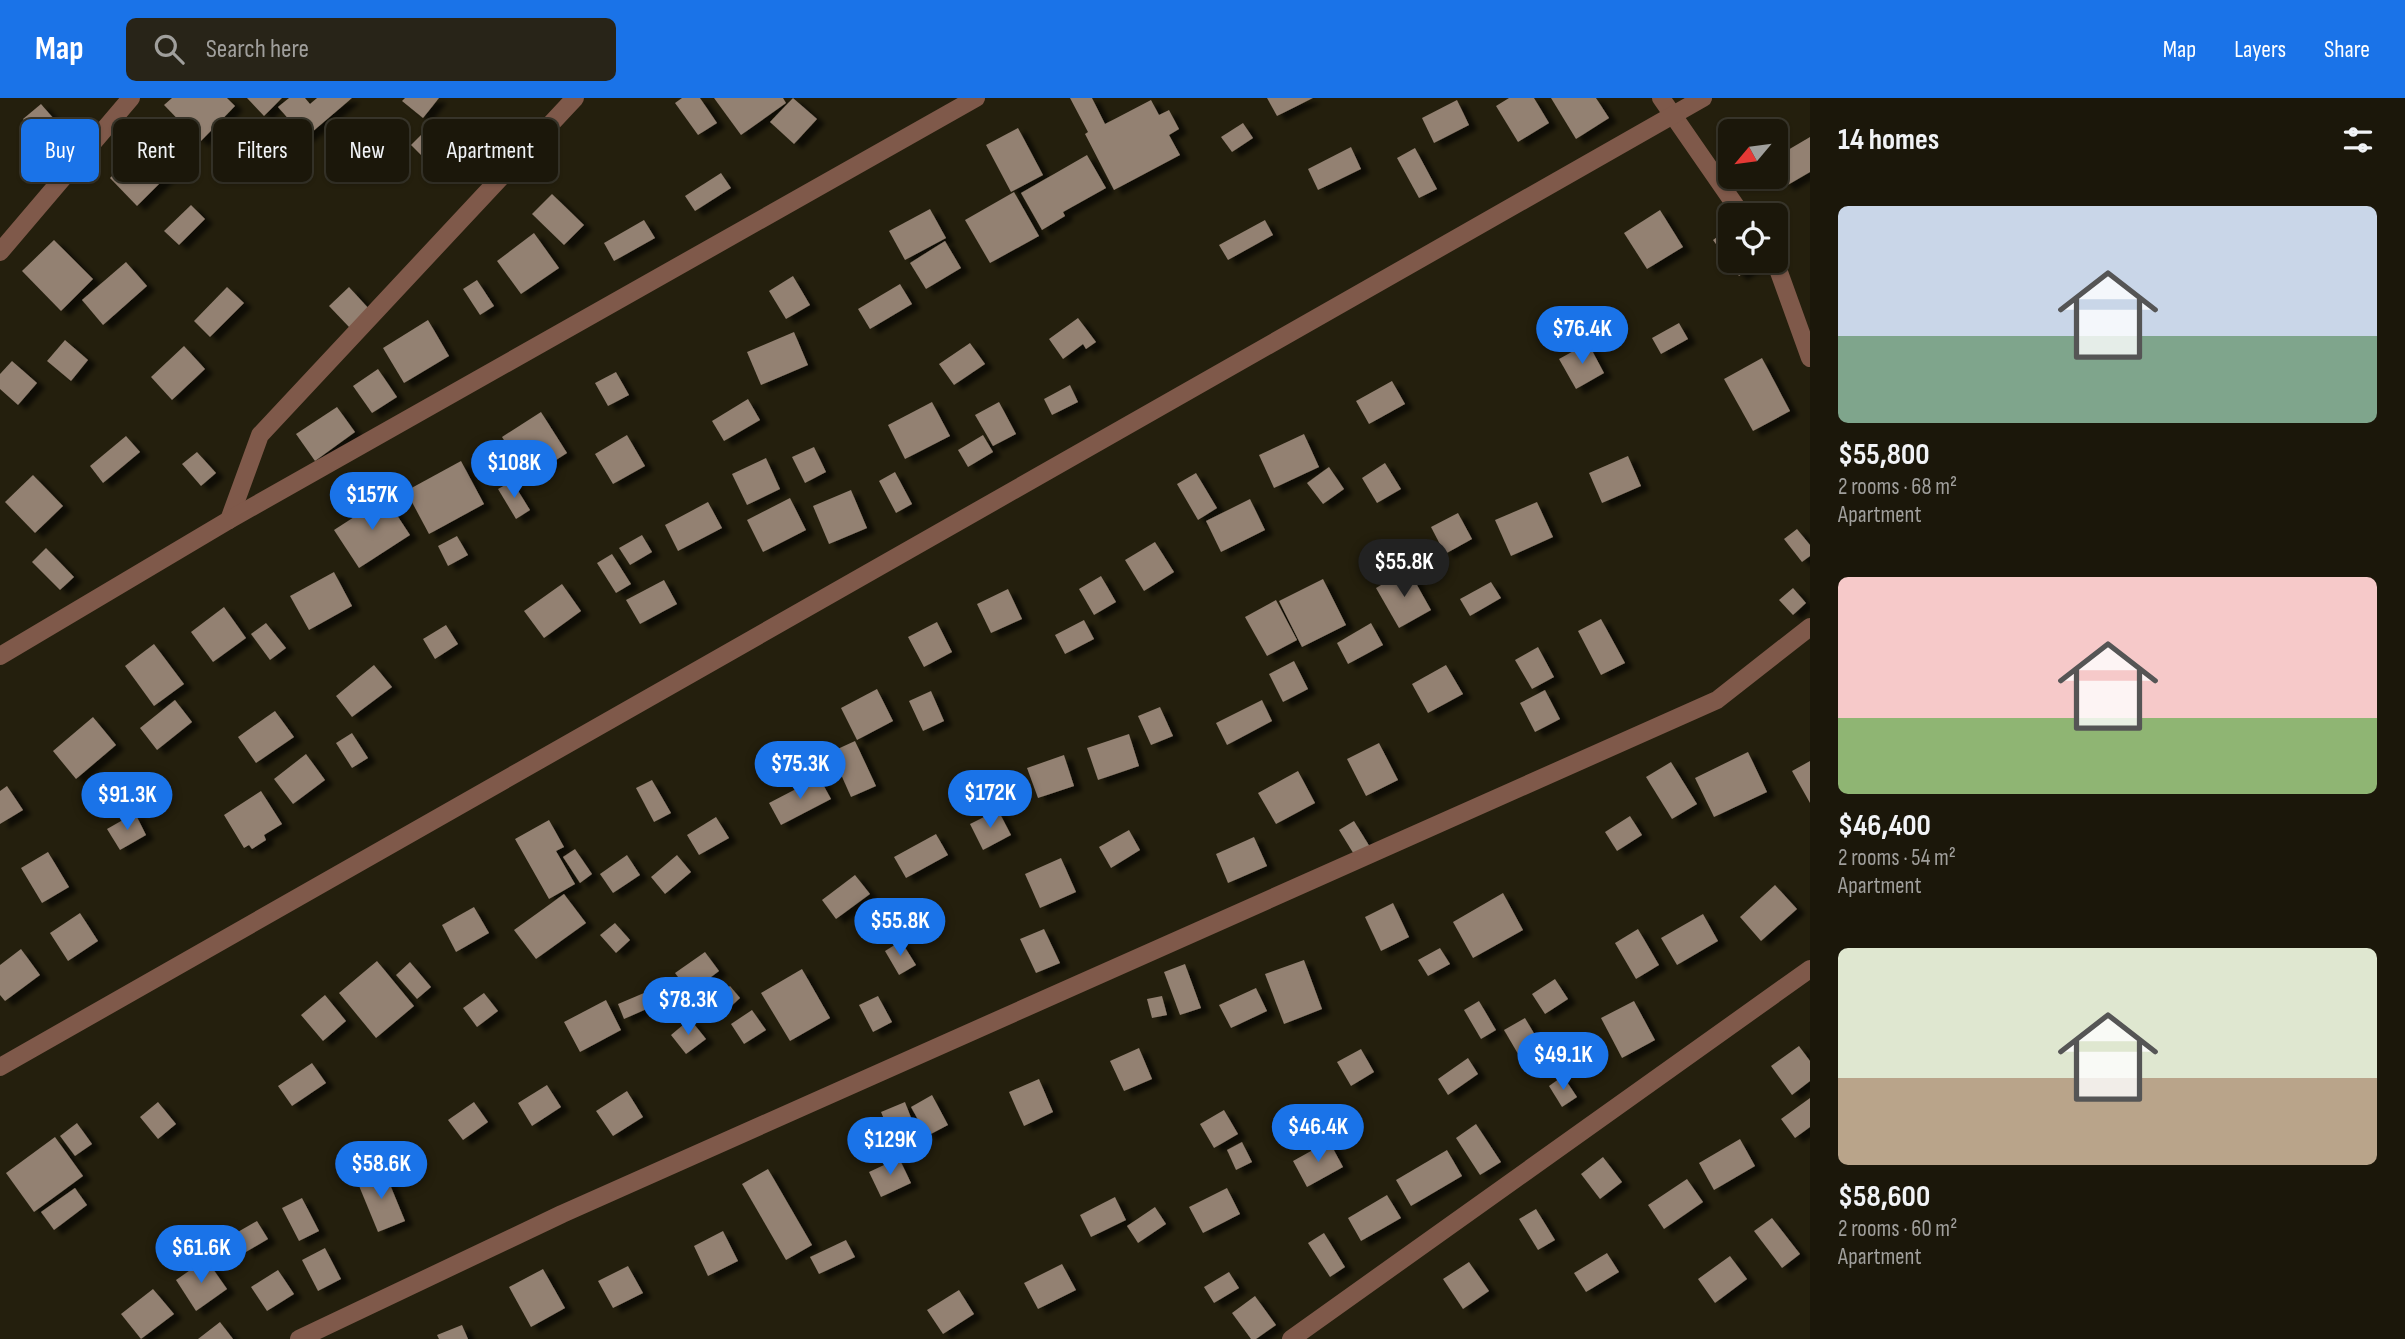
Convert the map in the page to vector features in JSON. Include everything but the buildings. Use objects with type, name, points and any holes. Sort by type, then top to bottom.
[{"type":"street","points":[[0,251],[131,98]]},
{"type":"street","points":[[229,520],[260,435],[575,98]]},
{"type":"street","points":[[0,656],[229,520],[976,98]]},
{"type":"street","points":[[1661,98],[1733,203]]},
{"type":"street","points":[[0,1067],[1703,98]]},
{"type":"street","points":[[1779,273],[1810,358]]},
{"type":"street","points":[[299,1339],[562,1214],[1717,700],[1810,627]]},
{"type":"street","points":[[1291,1339],[1810,969]]}]
